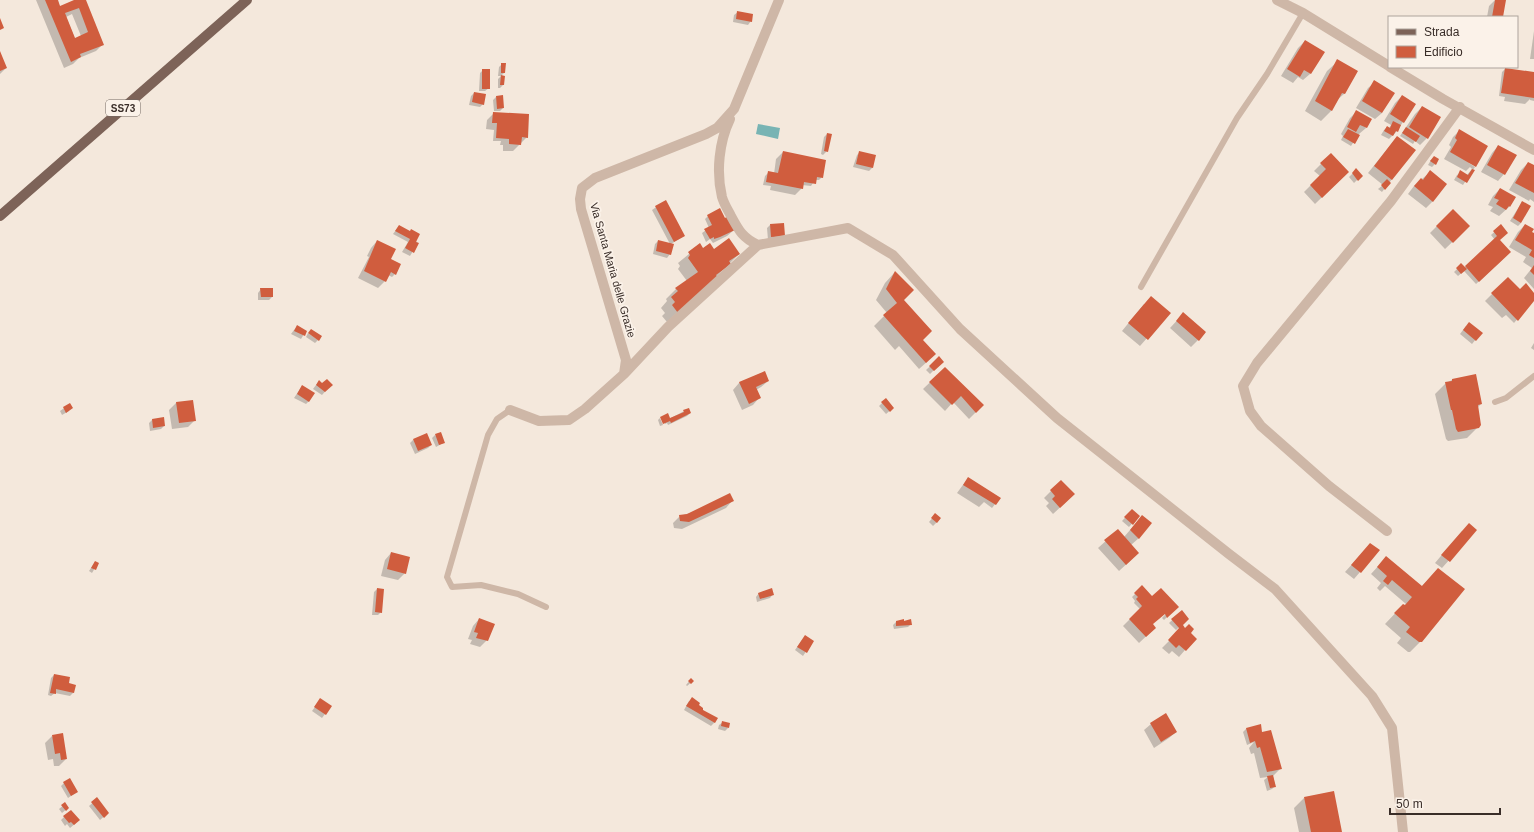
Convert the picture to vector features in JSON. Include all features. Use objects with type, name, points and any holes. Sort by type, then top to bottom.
[{"type":"main road","name":"SS73","points":[[0,216],[247,0]]},
{"type":"street","name":"Via Santa Maria delle Grazie","points":[[624,374],[626,360],[581,209],[580,199],[582,188],[595,178],[706,134],[717,128],[734,110],[779,0]]},
{"type":"street","points":[[1277,0],[1303,13],[1388,66]]},
{"type":"street","points":[[1392,68],[1443,99],[1460,107],[1534,150]]},
{"type":"street","points":[[1387,531],[1329,486],[1261,426],[1250,411],[1243,386],[1257,363],[1391,201],[1460,107]]},
{"type":"street","points":[[734,110],[725,128],[720,154],[719,176],[722,198],[738,230],[747,240],[758,245]]},
{"type":"street","points":[[510,410],[539,422],[569,420],[585,410],[624,374],[668,327],[758,245],[848,228],[893,254],[960,329],[1057,418],[1275,589],[1372,696],[1392,728],[1403,832]]},
{"type":"lane","points":[[1141,287],[1237,118],[1267,74],[1303,13]]},
{"type":"lane","points":[[1495,402],[1506,398],[1534,376]]},
{"type":"lane","points":[[510,410],[497,419],[488,435],[447,577],[452,587],[480,585],[518,594],[546,607]]},
{"type":"water","points":[[758,124],[780,128],[778,139],[756,134]]},
{"type":"building","points":[[45,0],[58,0],[60,6],[74,0],[86,0],[104,45],[80,54],[81,57],[71,62]],"holes":[[[79,8],[88,32],[75,38],[65,13]]]},
{"type":"building","points":[[1495,0],[1506,0],[1503,16],[1492,16]]},
{"type":"building","points":[[737,11],[753,14],[752,22],[736,19]]},
{"type":"building","points":[[0,18],[4,28],[0,30]]},
{"type":"building","points":[[1305,40],[1325,52],[1311,74],[1304,70],[1300,77],[1287,69]]},
{"type":"building","points":[[0,51],[7,68],[0,71]]},
{"type":"building","points":[[1337,59],[1358,71],[1345,94],[1342,93],[1332,111],[1315,101]]},
{"type":"building","points":[[501,63],[506,63],[505,73],[501,73]]},
{"type":"building","points":[[1505,68],[1534,72],[1534,98],[1501,93]]},
{"type":"building","points":[[482,69],[490,69],[490,89],[482,89]]},
{"type":"building","points":[[501,75],[505,76],[504,85],[500,85]]},
{"type":"building","points":[[1374,80],[1395,93],[1382,113],[1362,101]]},
{"type":"building","points":[[474,92],[486,94],[484,105],[472,102]]},
{"type":"building","points":[[503,95],[504,108],[497,109],[496,96]]},
{"type":"building","points":[[1402,95],[1416,104],[1404,123],[1390,114]]},
{"type":"building","points":[[1422,106],[1441,117],[1428,139],[1409,127]]},
{"type":"building","points":[[1356,110],[1372,119],[1367,128],[1360,125],[1356,132],[1347,127]]},
{"type":"building","points":[[493,112],[529,114],[528,138],[522,137],[521,145],[509,144],[509,139],[496,138],[497,123],[492,123]]},
{"type":"building","points":[[1393,121],[1401,125],[1398,132],[1396,131],[1393,136],[1384,131],[1387,126],[1390,128]]},
{"type":"building","points":[[1406,127],[1420,136],[1416,142],[1402,133]]},
{"type":"building","points":[[1348,129],[1360,135],[1355,144],[1343,137]]},
{"type":"building","points":[[1459,129],[1488,146],[1476,167],[1450,152],[1457,140],[1455,138]]},
{"type":"building","points":[[827,133],[832,134],[828,152],[824,151]]},
{"type":"building","points":[[1397,136],[1416,150],[1392,180],[1374,166]]},
{"type":"building","points":[[1498,145],[1517,155],[1505,175],[1487,165]]},
{"type":"building","points":[[783,151],[826,160],[823,178],[817,177],[816,184],[804,182],[803,189],[766,182],[768,171],[778,173]]},
{"type":"building","points":[[859,151],[876,155],[873,168],[856,164]]},
{"type":"building","points":[[1331,153],[1349,172],[1322,198],[1310,185],[1326,169],[1320,163]]},
{"type":"building","points":[[1434,156],[1439,159],[1436,165],[1430,161]]},
{"type":"building","points":[[1528,162],[1534,165],[1534,193],[1515,183]]},
{"type":"building","points":[[1356,168],[1363,176],[1358,181],[1352,173]]},
{"type":"building","points":[[1472,169],[1475,170],[1467,183],[1457,177],[1460,170],[1468,175]]},
{"type":"building","points":[[1430,170],[1447,184],[1433,202],[1414,186],[1421,178],[1423,180]]},
{"type":"building","points":[[1387,179],[1391,183],[1385,190],[1381,185]]},
{"type":"building","points":[[1500,188],[1516,197],[1510,207],[1509,206],[1506,210],[1496,204],[1499,200],[1494,198]]},
{"type":"building","points":[[666,200],[685,236],[674,242],[655,206]]},
{"type":"building","points":[[1522,201],[1531,206],[1521,223],[1513,218]]},
{"type":"building","points":[[720,208],[725,218],[728,216],[735,230],[720,237],[710,239],[704,229],[712,225],[707,215]]},
{"type":"building","points":[[1453,209],[1470,226],[1453,243],[1436,226]]},
{"type":"building","points":[[784,223],[785,236],[771,237],[770,224]]},
{"type":"building","points":[[1501,224],[1508,233],[1500,240],[1511,252],[1479,282],[1465,266],[1497,236],[1493,231]]},
{"type":"building","points":[[1525,224],[1534,229],[1532,232],[1534,233],[1534,258],[1529,255],[1532,250],[1515,240]]},
{"type":"building","points":[[399,225],[420,234],[416,242],[419,243],[414,253],[405,248],[410,239],[395,231]]},
{"type":"building","points":[[729,238],[740,254],[729,261],[731,264],[716,275],[718,278],[678,313],[672,305],[675,302],[671,297],[678,291],[675,288],[698,272],[688,258],[690,255],[688,252],[700,243],[703,248],[710,243],[714,249]]},
{"type":"building","points":[[377,240],[396,249],[391,259],[401,264],[396,275],[391,272],[386,282],[364,271]]},
{"type":"building","points":[[658,240],[674,244],[671,255],[656,251]]},
{"type":"building","points":[[1461,263],[1467,269],[1461,274],[1456,268]]},
{"type":"building","points":[[1534,265],[1534,275],[1530,271]]},
{"type":"building","points":[[895,271],[914,290],[904,300],[932,331],[923,340],[936,354],[926,363],[883,315],[897,303],[886,289]]},
{"type":"building","points":[[1508,277],[1520,289],[1526,283],[1534,293],[1534,301],[1518,321],[1491,293]]},
{"type":"building","points":[[260,288],[273,288],[273,297],[261,297]]},
{"type":"building","points":[[1151,296],[1171,313],[1148,340],[1128,323]]},
{"type":"building","points":[[1183,312],[1206,332],[1199,341],[1176,321]]},
{"type":"building","points":[[1469,322],[1483,333],[1476,341],[1463,330]]},
{"type":"building","points":[[297,325],[307,331],[305,336],[294,331]]},
{"type":"building","points":[[311,329],[322,336],[319,341],[308,333]]},
{"type":"building","points":[[939,356],[944,362],[934,371],[929,366]]},
{"type":"building","points":[[945,367],[984,405],[976,413],[961,396],[952,405],[929,382]]},
{"type":"building","points":[[765,371],[769,381],[756,387],[761,398],[749,404],[739,382]]},
{"type":"building","points":[[1476,374],[1482,404],[1478,405],[1481,425],[1479,428],[1458,432],[1451,410],[1445,382]]},
{"type":"building","points":[[327,379],[333,385],[325,392],[316,385],[319,380],[322,383]]},
{"type":"building","points":[[302,385],[315,393],[309,402],[297,394]]},
{"type":"building","points":[[886,398],[894,408],[890,412],[881,402]]},
{"type":"building","points":[[193,400],[196,421],[179,423],[176,402]]},
{"type":"building","points":[[70,403],[73,408],[66,413],[63,407]]},
{"type":"building","points":[[689,408],[691,413],[671,423],[670,421],[663,424],[660,417],[668,413],[670,418],[684,412],[683,410]]},
{"type":"building","points":[[164,417],[165,426],[153,428],[152,419]]},
{"type":"building","points":[[441,432],[445,443],[439,445],[435,434]]},
{"type":"building","points":[[427,433],[432,445],[418,451],[413,439]]},
{"type":"building","points":[[968,477],[1001,498],[996,505],[963,485]]},
{"type":"building","points":[[1061,480],[1075,494],[1060,508],[1052,499],[1055,496],[1050,490]]},
{"type":"building","points":[[730,493],[734,501],[689,522],[680,521],[679,515],[687,514]]},
{"type":"building","points":[[1132,509],[1140,516],[1133,525],[1124,517]]},
{"type":"building","points":[[935,513],[941,518],[937,523],[931,518]]},
{"type":"building","points":[[1142,515],[1152,523],[1139,539],[1130,530]]},
{"type":"building","points":[[1469,523],[1477,530],[1450,562],[1441,555]]},
{"type":"building","points":[[1118,529],[1139,553],[1126,565],[1104,540]]},
{"type":"building","points":[[1370,543],[1380,550],[1361,573],[1351,565]]},
{"type":"building","points":[[391,552],[410,557],[406,574],[387,569]]},
{"type":"building","points":[[1386,556],[1422,586],[1438,568],[1465,589],[1422,642],[1419,642],[1406,632],[1410,627],[1394,613],[1403,604],[1405,605],[1412,597],[1392,580],[1388,585],[1383,581],[1387,576],[1377,567]]},
{"type":"building","points":[[95,561],[99,563],[96,570],[91,568]]},
{"type":"building","points":[[1142,585],[1152,596],[1161,588],[1179,607],[1167,618],[1165,614],[1153,624],[1156,628],[1146,637],[1129,619],[1142,606],[1136,599],[1138,597],[1134,593]]},
{"type":"building","points":[[377,588],[384,589],[382,613],[375,612]]},
{"type":"building","points":[[772,588],[774,595],[760,599],[758,593]]},
{"type":"building","points":[[1182,610],[1189,619],[1183,625],[1185,628],[1189,624],[1194,629],[1191,633],[1197,639],[1186,651],[1179,645],[1176,648],[1168,640],[1179,628],[1171,619]]},
{"type":"building","points":[[479,618],[495,624],[488,641],[476,638],[478,633],[474,632]]},
{"type":"building","points":[[904,619],[904,621],[911,619],[912,625],[896,626],[896,621]]},
{"type":"building","points":[[805,635],[814,641],[807,653],[797,647]]},
{"type":"building","points":[[54,674],[70,677],[69,683],[76,685],[74,693],[56,689],[56,694],[50,693]]},
{"type":"building","points":[[691,678],[694,681],[691,684],[688,681]]},
{"type":"building","points":[[692,697],[700,703],[699,705],[703,708],[703,710],[718,718],[715,723],[686,706]]},
{"type":"building","points":[[320,698],[332,706],[326,715],[314,707]]},
{"type":"building","points":[[1166,713],[1177,732],[1161,742],[1150,723]]},
{"type":"building","points":[[722,721],[730,723],[729,728],[721,726]]},
{"type":"building","points":[[1261,724],[1262,732],[1271,730],[1282,769],[1267,772],[1260,747],[1257,748],[1255,741],[1250,743],[1246,728]]},
{"type":"building","points":[[63,733],[67,759],[61,760],[60,753],[55,754],[52,735]]},
{"type":"building","points":[[1273,775],[1276,787],[1270,788],[1267,776]]},
{"type":"building","points":[[70,778],[78,792],[71,796],[63,782]]},
{"type":"building","points":[[1334,791],[1342,832],[1311,832],[1304,797]]},
{"type":"building","points":[[97,797],[109,813],[104,818],[91,802]]},
{"type":"building","points":[[65,802],[69,808],[66,811],[61,805]]},
{"type":"building","points":[[71,810],[80,820],[74,825],[71,822],[69,823],[63,816]]}]
